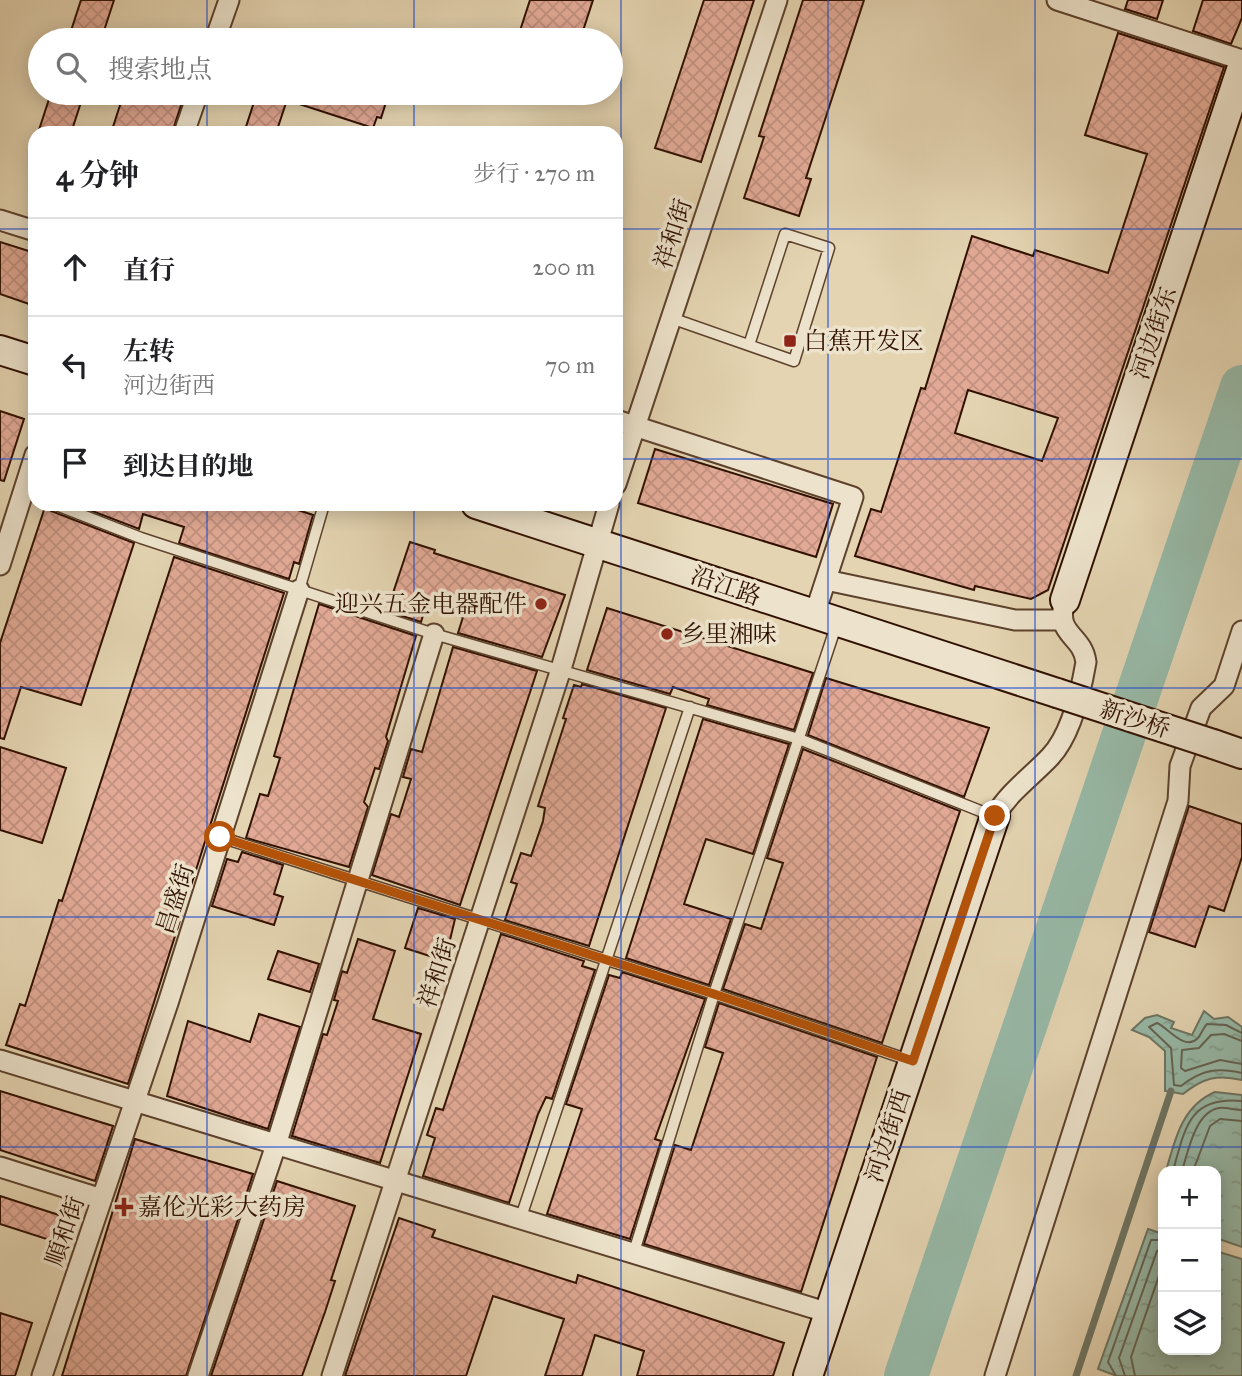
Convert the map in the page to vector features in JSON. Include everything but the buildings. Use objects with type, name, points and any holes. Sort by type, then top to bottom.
[{"type":"street","points":[[219,28],[229,0]]},
{"type":"street","name":"祥和街","points":[[623,463],[776,0]]},
{"type":"street","points":[[1057,0],[1242,60]]},
{"type":"street","name":"河边街东","points":[[1064,610],[1242,67]]},
{"type":"street","points":[[186,126],[194,105]]},
{"type":"street","points":[[0,220],[28,229]]},
{"type":"street","points":[[0,350],[28,358]]},
{"type":"street","points":[[623,422],[853,497],[826,580],[825,619]]},
{"type":"street","points":[[0,565],[28,498]]},
{"type":"street","name":"沿江路","points":[[498,511],[1057,692]]},
{"type":"street","name":"祥和街","points":[[332,1376],[561,669],[607,511]]},
{"type":"street","points":[[826,580],[1015,620],[1064,610],[1065,630],[1084,652],[1086,662],[1064,736],[1049,758],[1010,794],[995,816]]},
{"type":"street","name":"昌盛街","points":[[134,1101],[299,590]]},
{"type":"street","points":[[995,1376],[1178,801],[1180,766],[1201,708],[1224,686],[1242,631]]},
{"type":"street","points":[[198,1376],[276,1145],[434,634]]},
{"type":"street","name":"新沙桥","points":[[1057,692],[1242,754]]},
{"type":"street","name":"河边街西","points":[[808,1376],[995,816]]},
{"type":"street","points":[[0,1060],[829,1313]]},
{"type":"street","name":"順和街","points":[[41,1376],[134,1101]]},
{"type":"street","points":[[0,1167],[102,1199]]},
{"type":"lane","points":[[671,318],[794,361],[829,248],[785,234],[749,345]]},
{"type":"lane","points":[[72,511],[141,538],[434,634],[799,739],[995,816]]},
{"type":"lane","points":[[299,590],[322,511]]},
{"type":"lane","points":[[633,1255],[714,994],[799,739],[825,619]]},
{"type":"lane","points":[[520,1220],[690,707]]},
{"type":"lane","points":[[220,837],[714,994],[913,1061]]},
{"type":"water","points":[[1204,1011],[1214,1019],[1228,1017],[1242,1027],[1242,1080],[1225,1077],[1211,1079],[1197,1084],[1183,1094],[1165,1091],[1165,1051],[1149,1037],[1132,1030],[1145,1018],[1157,1015],[1174,1022],[1171,1028],[1192,1035]]},
{"type":"water","points":[[1215,1092],[1242,1095],[1242,1247],[1221,1240],[1221,1166],[1168,1166],[1187,1115],[1204,1098]]},
{"type":"water","points":[[1148,1229],[1158,1232],[1158,1355],[1221,1355],[1221,1253],[1242,1259],[1242,1376],[1117,1376],[1098,1369]]},
{"type":"waterway","points":[[906,1376],[1242,387]]},
{"type":"waterway","points":[[1076,1376],[1171,1091]]},
{"type":"place","name":"白蕉开发区","points":[[790,341]]},
{"type":"place","name":"迎兴五金电器配件","points":[[541,604]]},
{"type":"place","name":"乡里湘味","points":[[667,634]]},
{"type":"place","name":"嘉伦光彩大药房","points":[[124,1207]]},
{"type":"route","points":[[220,837],[714,994],[913,1061],[995,816]]}]
